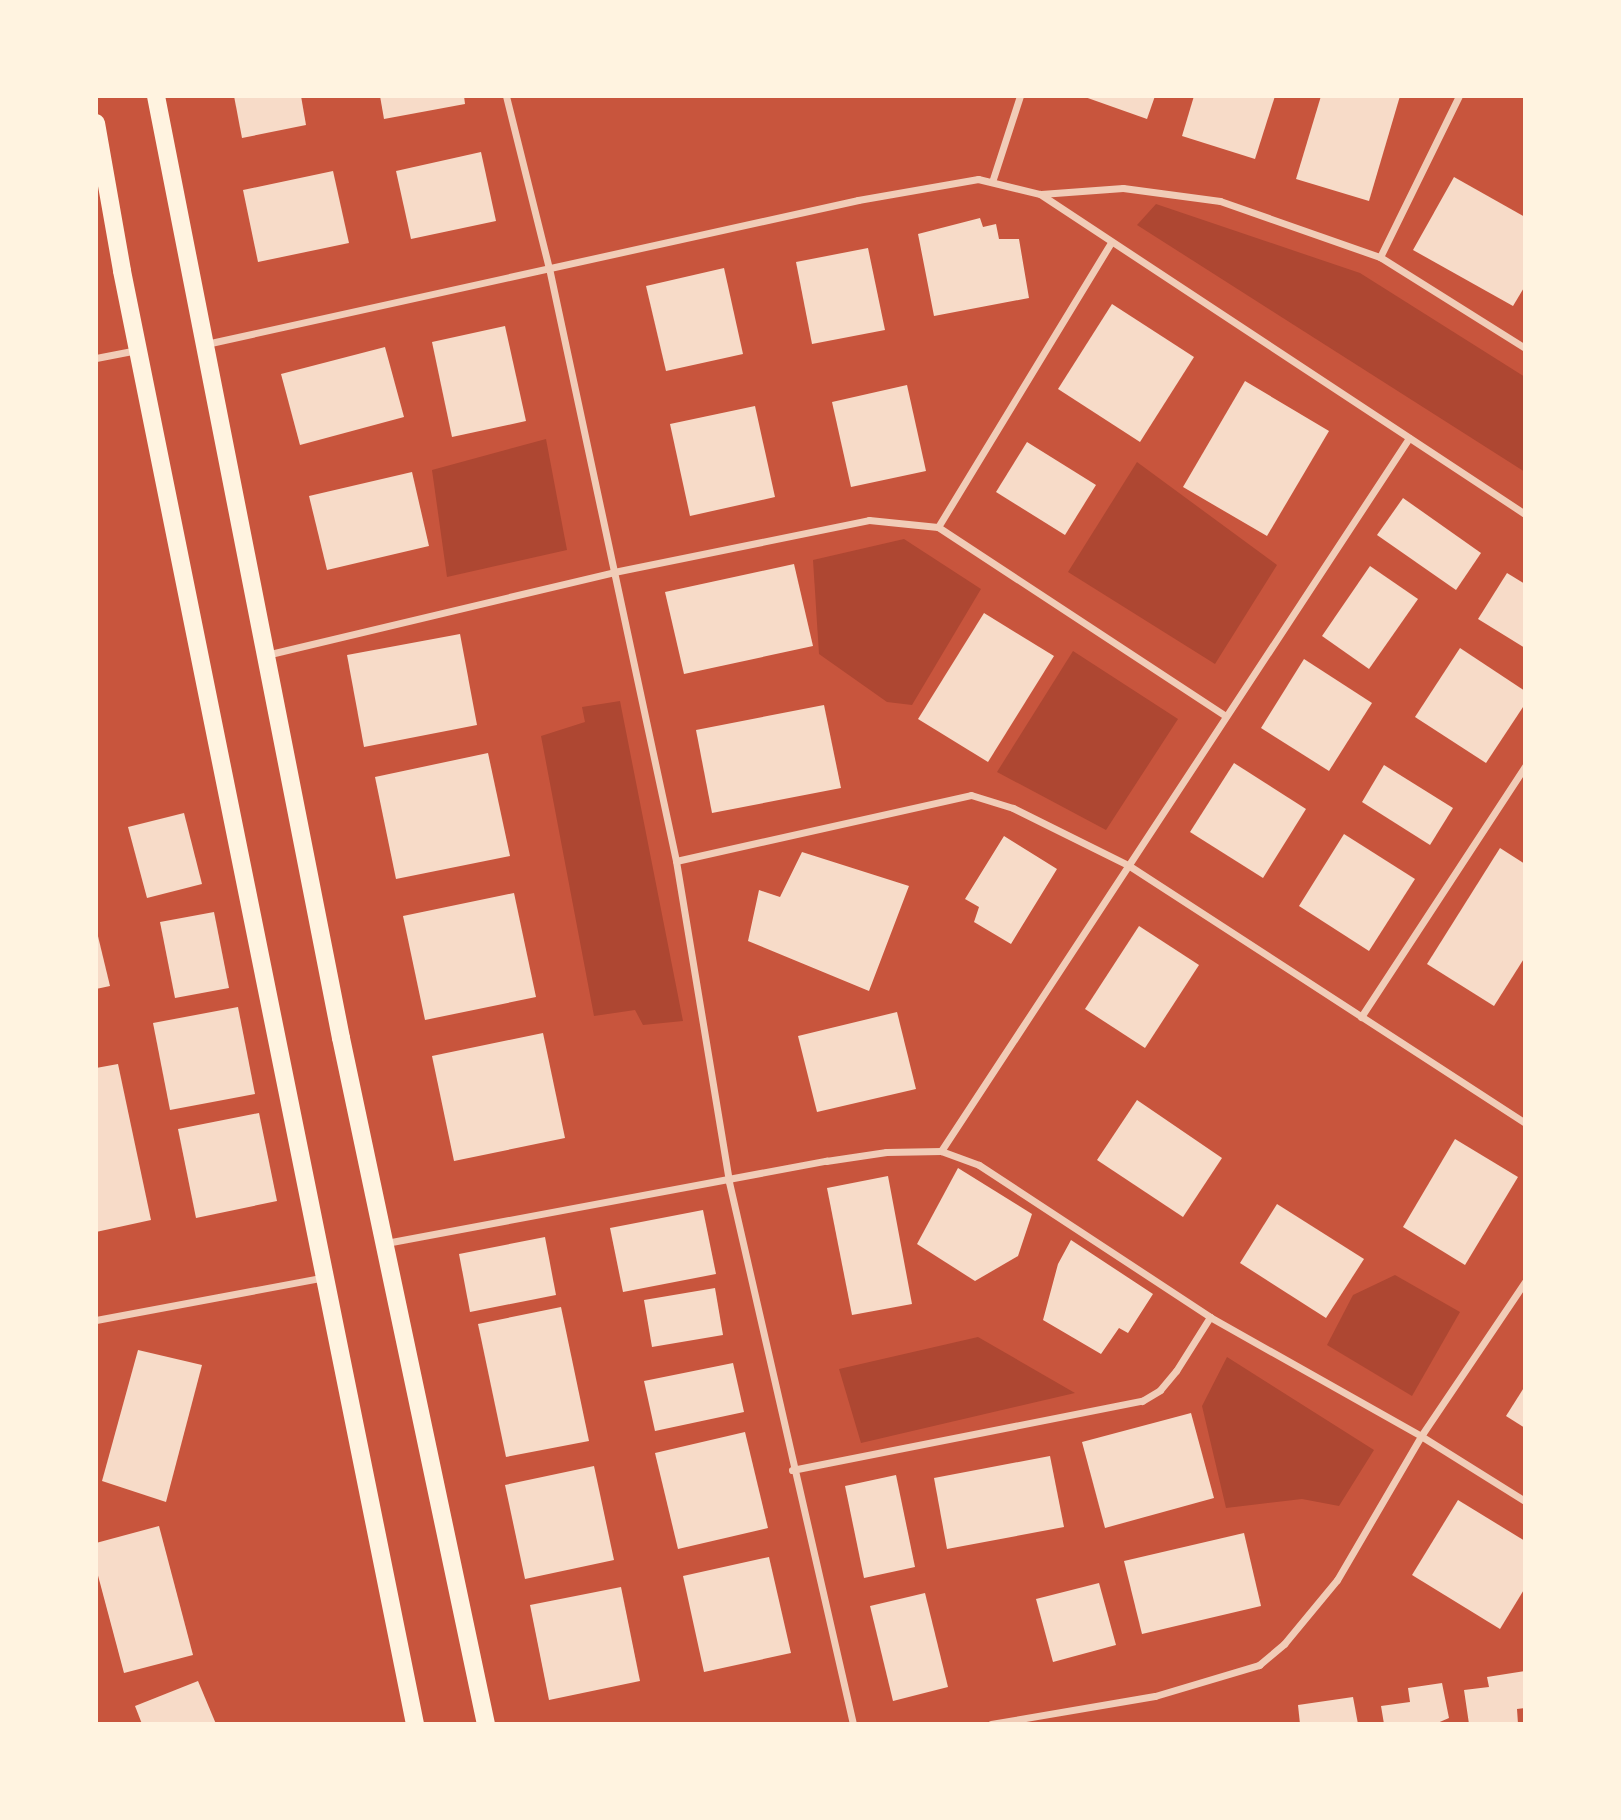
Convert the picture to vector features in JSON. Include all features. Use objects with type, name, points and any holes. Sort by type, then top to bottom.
[{"type":"main road","points":[[156,96],[384,1243],[440,1493],[486,1724]]},
{"type":"main road","points":[[96,123],[138,350],[415,1724]]},
{"type":"street","points":[[506,96],[549,268],[676,862],[729,1182],[792,1470],[853,1724]]},
{"type":"street","points":[[992,182],[1020,96]]},
{"type":"street","points":[[1380,257],[1459,96]]},
{"type":"street","points":[[205,344],[858,200],[978,179],[1040,194],[1123,188],[1220,201],[1380,257],[1525,348]]},
{"type":"street","points":[[1040,194],[1525,514]]},
{"type":"street","points":[[938,527],[1111,243]]},
{"type":"street","points":[[96,358],[138,350]]},
{"type":"street","points":[[941,1151],[1409,438]]},
{"type":"street","points":[[266,655],[614,572],[869,520],[938,527],[1226,716]]},
{"type":"street","points":[[1361,1017],[1525,766]]},
{"type":"street","points":[[676,862],[971,795],[1013,808],[1128,865],[1525,1123]]},
{"type":"street","points":[[384,1243],[874,1154],[941,1151],[979,1165],[1210,1317],[1421,1436],[1525,1501]]},
{"type":"street","points":[[96,1320],[326,1277]]},
{"type":"street","points":[[991,1724],[1040,1713],[1155,1696],[1258,1665],[1284,1644],[1337,1580],[1421,1436],[1525,1282]]},
{"type":"street","points":[[792,1470],[1142,1401],[1160,1390],[1176,1371],[1210,1317]]},
{"type":"street","points":[[1040,1713],[1042,1724]]},
{"type":"shaded area","points":[[1156,204],[1360,273],[1525,377],[1525,472],[1137,225]]},
{"type":"shaded area","points":[[546,439],[567,550],[447,577],[432,470]]},
{"type":"shaded area","points":[[1137,462],[1277,565],[1215,664],[1068,572]]},
{"type":"shaded area","points":[[904,539],[981,589],[912,705],[887,702],[819,654],[813,560]]},
{"type":"shaded area","points":[[1073,651],[1178,719],[1106,830],[997,772]]},
{"type":"shaded area","points":[[620,701],[683,1021],[643,1025],[635,1010],[594,1016],[541,736],[585,722],[582,707]]},
{"type":"shaded area","points":[[1395,1275],[1460,1312],[1412,1396],[1327,1345],[1353,1295]]},
{"type":"shaded area","points":[[978,1337],[1075,1393],[861,1443],[839,1369]]},
{"type":"shaded area","points":[[1227,1357],[1374,1450],[1339,1506],[1302,1499],[1226,1508],[1202,1406]]},
{"type":"building","points":[[234,96],[301,96],[306,125],[242,138]]},
{"type":"building","points":[[380,96],[464,96],[465,104],[384,119]]},
{"type":"building","points":[[1082,96],[1155,96],[1147,119]]},
{"type":"building","points":[[1194,96],[1275,96],[1255,159],[1182,136]]},
{"type":"building","points":[[1321,96],[1400,96],[1369,201],[1296,179]]},
{"type":"building","points":[[481,152],[496,221],[411,239],[396,171]]},
{"type":"building","points":[[333,171],[349,243],[258,262],[243,190]]},
{"type":"building","points":[[1454,177],[1525,217],[1525,286],[1513,306],[1413,250]]},
{"type":"building","points":[[980,218],[983,227],[996,224],[999,239],[1019,239],[1029,298],[934,316],[918,234]]},
{"type":"building","points":[[868,248],[885,330],[812,344],[796,262]]},
{"type":"building","points":[[724,268],[743,354],[666,371],[646,286]]},
{"type":"building","points":[[1112,304],[1194,357],[1140,442],[1058,389]]},
{"type":"building","points":[[505,326],[526,421],[452,437],[432,342]]},
{"type":"building","points":[[385,347],[404,417],[300,445],[281,374]]},
{"type":"building","points":[[1245,381],[1329,431],[1267,536],[1183,487]]},
{"type":"building","points":[[907,385],[926,471],[851,487],[832,402]]},
{"type":"building","points":[[755,406],[775,497],[690,516],[670,424]]},
{"type":"building","points":[[1027,442],[1096,485],[1065,535],[996,492]]},
{"type":"building","points":[[412,472],[429,546],[327,570],[309,496]]},
{"type":"building","points":[[1403,498],[1481,553],[1456,590],[1377,535]]},
{"type":"building","points":[[794,564],[813,646],[684,674],[665,592]]},
{"type":"building","points":[[1370,566],[1418,599],[1369,669],[1322,636]]},
{"type":"building","points":[[1507,573],[1525,584],[1525,648],[1478,619]]},
{"type":"building","points":[[984,613],[1054,656],[988,762],[918,719]]},
{"type":"building","points":[[460,634],[477,725],[364,747],[347,655]]},
{"type":"building","points":[[1460,648],[1525,691],[1525,704],[1486,763],[1415,717]]},
{"type":"building","points":[[1304,659],[1372,703],[1329,771],[1261,728]]},
{"type":"building","points":[[824,705],[841,788],[712,813],[696,730]]},
{"type":"building","points":[[488,753],[510,856],[396,879],[375,777]]},
{"type":"building","points":[[1234,763],[1306,809],[1263,878],[1190,832]]},
{"type":"building","points":[[1384,765],[1453,808],[1430,845],[1362,802]]},
{"type":"building","points":[[184,813],[202,884],[147,898],[128,827]]},
{"type":"building","points":[[1344,834],[1415,879],[1369,951],[1299,906]]},
{"type":"building","points":[[1004,836],[1057,869],[1011,944],[974,922],[979,907],[965,899]]},
{"type":"building","points":[[1500,848],[1525,864],[1525,957],[1494,1006],[1427,964]]},
{"type":"building","points":[[802,852],[909,886],[869,991],[748,941],[759,890],[780,897]]},
{"type":"building","points":[[514,893],[536,997],[425,1020],[403,916]]},
{"type":"building","points":[[214,912],[229,988],[175,998],[160,922]]},
{"type":"building","points":[[1139,926],[1199,965],[1145,1048],[1085,1009]]},
{"type":"building","points":[[96,928],[110,986],[96,989]]},
{"type":"building","points":[[238,1007],[255,1094],[170,1110],[153,1023]]},
{"type":"building","points":[[897,1012],[916,1089],[817,1112],[798,1036]]},
{"type":"building","points":[[543,1033],[565,1138],[454,1161],[432,1056]]},
{"type":"building","points":[[118,1064],[151,1220],[96,1232],[96,1068]]},
{"type":"building","points":[[1137,1100],[1222,1158],[1183,1217],[1097,1160]]},
{"type":"building","points":[[259,1113],[277,1201],[196,1218],[178,1129]]},
{"type":"building","points":[[1455,1139],[1518,1177],[1465,1265],[1403,1227]]},
{"type":"building","points":[[958,1168],[1032,1214],[1018,1256],[975,1281],[917,1244]]},
{"type":"building","points":[[888,1176],[912,1304],[852,1315],[827,1188]]},
{"type":"building","points":[[1277,1204],[1364,1259],[1326,1318],[1240,1263]]},
{"type":"building","points":[[703,1210],[716,1274],[623,1292],[610,1228]]},
{"type":"building","points":[[545,1237],[556,1295],[470,1312],[459,1254]]},
{"type":"building","points":[[1071,1240],[1153,1294],[1128,1333],[1119,1328],[1101,1354],[1043,1320],[1058,1264]]},
{"type":"building","points":[[715,1288],[723,1335],[652,1347],[644,1300]]},
{"type":"building","points":[[561,1307],[589,1441],[506,1457],[478,1324]]},
{"type":"building","points":[[138,1350],[202,1365],[166,1502],[102,1481]]},
{"type":"building","points":[[733,1363],[744,1412],[655,1431],[644,1381]]},
{"type":"building","points":[[1525,1386],[1525,1428],[1506,1416]]},
{"type":"building","points":[[1191,1413],[1214,1498],[1105,1528],[1082,1442]]},
{"type":"building","points":[[745,1432],[768,1528],[678,1549],[655,1453]]},
{"type":"building","points":[[1050,1456],[1064,1527],[947,1549],[934,1478]]},
{"type":"building","points":[[594,1466],[614,1560],[525,1579],[505,1485]]},
{"type":"building","points":[[896,1475],[915,1567],[864,1578],[845,1486]]},
{"type":"building","points":[[1458,1500],[1525,1541],[1525,1588],[1500,1629],[1412,1575]]},
{"type":"building","points":[[159,1526],[193,1655],[124,1673],[96,1568],[96,1543]]},
{"type":"building","points":[[1244,1533],[1261,1606],[1142,1634],[1124,1561]]},
{"type":"building","points":[[769,1557],[791,1653],[704,1672],[683,1576]]},
{"type":"building","points":[[1099,1583],[1116,1645],[1053,1662],[1036,1599]]},
{"type":"building","points":[[621,1587],[640,1681],[549,1700],[530,1605]]},
{"type":"building","points":[[925,1593],[948,1687],[893,1701],[870,1606]]},
{"type":"building","points":[[1525,1671],[1525,1708],[1517,1709],[1518,1724],[1469,1724],[1464,1690],[1489,1687],[1487,1677]]},
{"type":"building","points":[[198,1681],[216,1724],[142,1724],[135,1706]]},
{"type":"building","points":[[1442,1683],[1449,1718],[1435,1724],[1384,1724],[1381,1706],[1410,1702],[1408,1688]]},
{"type":"building","points":[[1353,1697],[1358,1724],[1300,1724],[1298,1705]]}]
